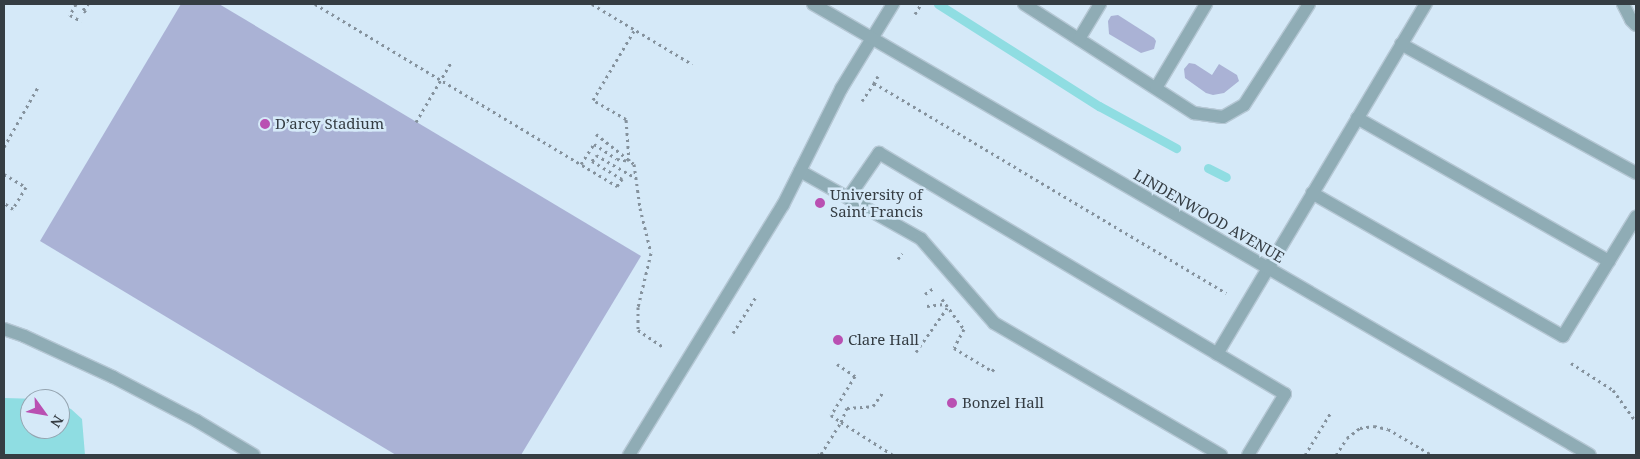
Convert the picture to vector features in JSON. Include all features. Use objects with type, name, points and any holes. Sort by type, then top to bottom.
[{"type":"street","name":"LINDENWOOD AVENUE","points":[[812,4],[1590,455]]},
{"type":"street","points":[[629,455],[783,205],[841,90],[893,4]]},
{"type":"street","points":[[1024,4],[1194,113],[1223,116],[1244,105],[1308,4]]},
{"type":"street","points":[[1079,39],[1100,4]]},
{"type":"street","points":[[1156,88],[1206,4]]},
{"type":"street","points":[[1217,354],[1426,4]]},
{"type":"street","points":[[1623,4],[1631,20],[1636,25]]},
{"type":"street","points":[[1401,44],[1636,173]]},
{"type":"street","points":[[1357,118],[1609,261]]},
{"type":"street","points":[[848,198],[878,153],[1285,394],[1248,455]]},
{"type":"street","points":[[800,171],[921,239],[994,323],[1221,455]]},
{"type":"street","points":[[1312,193],[1563,336],[1636,217]]},
{"type":"street","points":[[4,329],[24,336],[112,377],[254,455]]},
{"type":"path","points":[[76,4],[70,15],[81,21]]},
{"type":"path","points":[[86,12],[83,10],[88,4]]},
{"type":"path","points":[[314,4],[617,186],[622,179],[592,161],[596,155],[636,178]]},
{"type":"path","points":[[592,4],[692,64]]},
{"type":"path","points":[[629,161],[626,119],[593,100],[635,29]]},
{"type":"path","points":[[416,122],[452,61]]},
{"type":"path","points":[[878,76],[874,83],[1226,294]]},
{"type":"path","points":[[4,147],[38,87]]},
{"type":"path","points":[[596,134],[634,164],[640,208],[652,253],[638,307],[638,330],[663,347]]},
{"type":"path","points":[[581,164],[594,144],[617,159],[629,161]]},
{"type":"path","points":[[4,174],[26,187],[13,209],[4,204]]},
{"type":"path","points":[[896,248],[907,255]]},
{"type":"path","points":[[898,259],[902,252]]},
{"type":"path","points":[[932,283],[944,304],[964,330],[954,348],[992,371],[994,369]]},
{"type":"path","points":[[924,294],[935,287]]},
{"type":"path","points":[[927,306],[944,304]]},
{"type":"path","points":[[916,352],[947,308]]},
{"type":"path","points":[[1571,363],[1612,390],[1636,422]]},
{"type":"path","points":[[837,364],[855,376],[831,415],[894,455]]},
{"type":"path","points":[[817,455],[822,454],[848,408],[874,406],[884,391]]},
{"type":"path","points":[[1305,455],[1331,412]]},
{"type":"path","points":[[1336,455],[1348,438],[1360,428],[1374,426],[1388,429],[1432,455]]},
{"type":"shaded area","name":"D’arcy Stadium","points":[[181,4],[219,4],[641,256],[521,455],[396,455],[40,241]]},
{"type":"shaded area","points":[[1118,15],[1154,38],[1156,41],[1154,49],[1141,53],[1109,34],[1108,21],[1111,16]]},
{"type":"shaded area","points":[[1189,63],[1195,64],[1212,75],[1219,64],[1237,75],[1239,81],[1224,93],[1213,95],[1206,93],[1185,78],[1184,69]]},
{"type":"shaded area","points":[[4,398],[20,398],[20,439],[70,439],[70,409],[82,419],[85,455],[4,455]]},
{"type":"waterway","points":[[938,4],[1099,106],[1176,148]]},
{"type":"waterway","points":[[1208,168],[1226,177]]},
{"type":"place","name":"D’arcy Stadium","points":[[265,124]]},
{"type":"place","name":"University of Saint Francis","points":[[820,203]]},
{"type":"place","name":"Clare Hall","points":[[838,340]]},
{"type":"place","name":"Bonzel Hall","points":[[952,403]]}]
